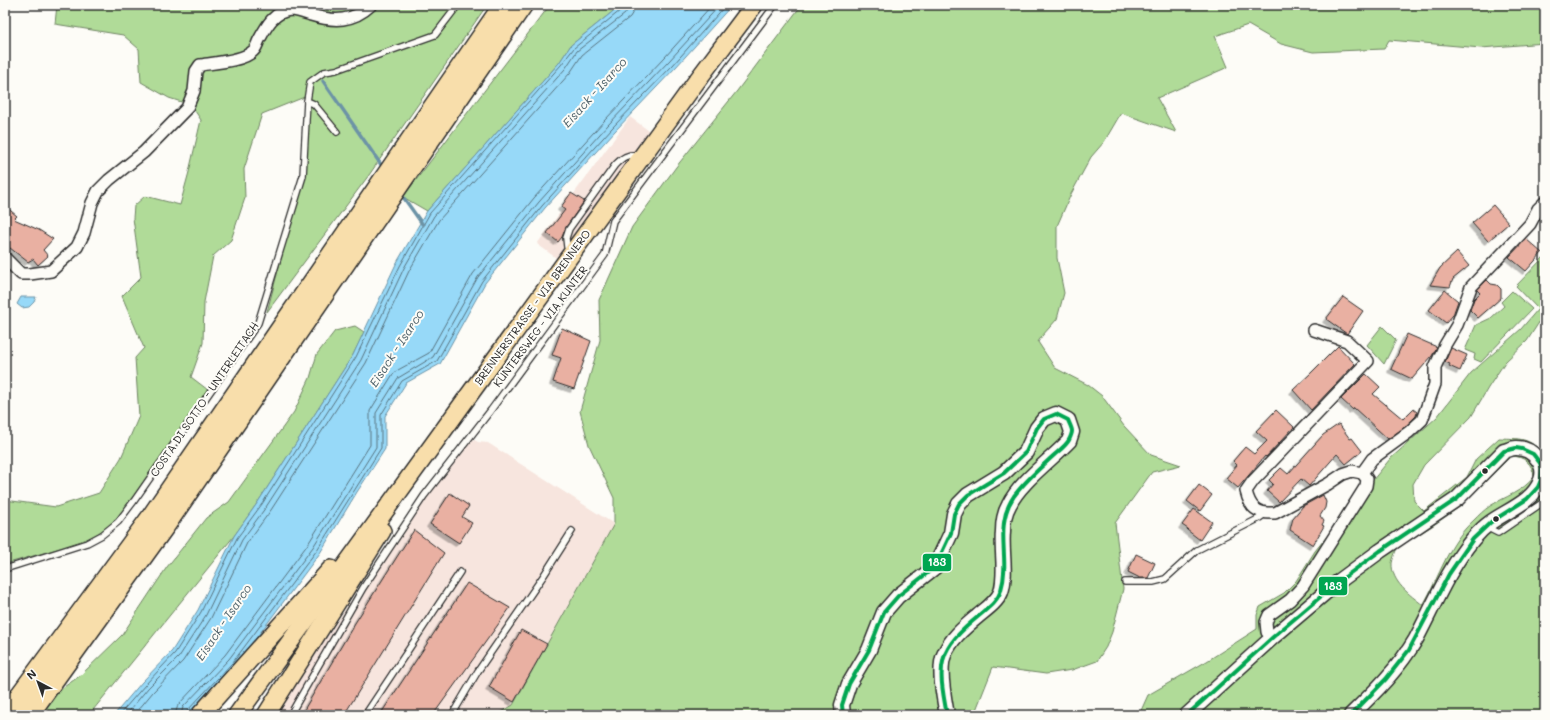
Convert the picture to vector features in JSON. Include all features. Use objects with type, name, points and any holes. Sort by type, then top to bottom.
[{"type":"highway","points":[[6,715],[75,636],[165,525],[352,240],[416,146],[504,5]]},
{"type":"highway","points":[[416,146],[483,62],[522,5]]},
{"type":"highway","points":[[483,62],[514,32],[536,5]]},
{"type":"highway","points":[[28,715],[75,636]]},
{"type":"main road","name":"BRENNERSTRASSE - VIA BRENNERO","points":[[422,459],[754,5]]},
{"type":"main road","points":[[237,715],[422,459]]},
{"type":"main road","points":[[266,715],[373,547],[422,459]]},
{"type":"main road","points":[[200,715],[330,570],[362,541]]},
{"type":"street","points":[[5,258],[21,274],[51,271],[77,247],[84,233],[92,203],[98,192],[109,180],[144,152],[187,108],[194,91],[196,71],[200,65],[243,57],[253,51],[268,24],[278,14],[291,10],[326,20],[338,20],[349,18],[364,12],[371,5]]},
{"type":"street","points":[[1362,473],[1372,459],[1409,432],[1422,420],[1435,384],[1436,367],[1445,345],[1457,324],[1471,287],[1530,224],[1538,209],[1545,202]]},
{"type":"street","points":[[1273,637],[1267,632],[1266,622],[1269,615],[1290,600],[1303,586],[1366,486],[1367,479],[1362,473],[1352,471],[1342,474],[1328,484],[1274,513],[1265,513],[1256,510],[1249,502],[1246,491],[1253,481],[1368,361],[1346,341],[1314,330]]},
{"type":"street","points":[[842,715],[842,705],[849,684],[869,650],[884,612],[898,596],[935,567],[951,533],[954,514],[959,504],[968,495],[1004,473],[1026,452],[1037,428],[1044,419],[1056,414],[1068,420],[1072,432],[1069,441],[1025,483],[1014,495],[1008,506],[1003,531],[1003,578],[1000,593],[990,606],[962,629],[952,641],[943,656],[942,668],[946,715]]},
{"type":"street","points":[[1187,715],[1273,637],[1344,578],[1457,499],[1504,451],[1514,448],[1524,449],[1534,454],[1540,463],[1543,473],[1536,491],[1485,527],[1474,538],[1460,557],[1415,640],[1393,671],[1351,715]]},
{"type":"lane","name":"COSTA DI SOTTO - UNTERLEITACH","points":[[5,569],[87,543],[102,535],[118,522],[258,323],[303,176],[307,101],[310,82],[324,72],[336,70],[435,36],[458,5]]},
{"type":"lane","name":"KUNTERSWEG - VIA KUNTER","points":[[290,715],[363,588],[424,496],[470,437],[605,255],[613,221],[775,5]]},
{"type":"lane","points":[[307,101],[314,104],[336,132]]},
{"type":"lane","points":[[1485,527],[1498,532],[1544,501]]},
{"type":"lane","points":[[1125,582],[1153,582],[1165,579],[1197,550],[1258,519],[1265,513]]},
{"type":"lane","points":[[452,715],[478,671],[544,576],[572,531]]},
{"type":"lane","points":[[366,715],[460,572]]},
{"type":"shaded area","points":[[630,117],[652,133],[559,260],[537,244]]},
{"type":"shaded area","points":[[468,436],[478,442],[488,443],[614,524],[513,705],[497,715],[272,715],[335,625],[400,525]]},
{"type":"green space","points":[[57,5],[487,5],[369,175],[267,312],[303,176],[307,96],[262,114],[244,169],[245,198],[231,240],[213,256],[204,302],[203,343],[191,377],[208,390],[125,508],[111,524],[82,542],[5,564],[5,500],[56,507],[99,493],[121,458],[139,416],[135,358],[144,348],[122,296],[141,277],[133,218],[134,206],[145,196],[180,205],[201,120],[191,105],[169,98],[141,82],[139,49],[123,35],[55,24]]},
{"type":"green space","points":[[550,5],[621,5],[571,45],[559,63],[427,211],[403,197]]},
{"type":"green space","points":[[804,5],[1545,5],[1545,43],[1481,48],[1389,40],[1384,49],[1313,52],[1281,44],[1248,25],[1215,36],[1228,67],[1157,98],[1176,132],[1121,113],[1104,142],[1091,157],[1071,194],[1057,226],[1057,258],[1064,293],[1057,319],[1038,342],[1055,368],[1088,385],[1102,396],[1124,426],[1151,455],[1181,465],[1152,472],[1115,523],[1123,589],[1112,632],[1106,647],[1097,661],[1072,670],[1046,674],[993,667],[974,715],[497,715],[513,705],[614,524],[614,498],[589,445],[580,411],[600,340],[599,300],[632,227],[676,167],[737,91],[797,11]]},
{"type":"green space","points":[[1545,256],[1545,313],[1527,341],[1505,362],[1471,417],[1424,465],[1413,484],[1414,501],[1424,511],[1467,477],[1476,459],[1499,438],[1524,440],[1533,444],[1544,454],[1545,715],[1139,715],[1148,695],[1207,661],[1257,629],[1257,615],[1260,607],[1284,593],[1296,581],[1315,551],[1390,459],[1437,417],[1471,373],[1521,329],[1538,309],[1516,286]],"holes":[[[1511,456],[1524,459],[1530,465],[1534,477],[1519,490],[1496,502],[1480,514],[1465,529],[1451,549],[1423,605],[1402,587],[1395,576],[1392,563],[1397,548],[1461,506]]]},
{"type":"green space","points":[[1512,291],[1532,309],[1481,362],[1474,359],[1475,354],[1465,350],[1476,325],[1491,318],[1504,306],[1501,302]]},
{"type":"green space","points":[[355,326],[364,332],[353,355],[258,502],[234,536],[89,715],[29,715],[54,694],[81,675],[122,635],[167,567],[206,518],[229,502],[294,412],[310,378],[317,354],[335,331]]},
{"type":"green space","points":[[1382,326],[1396,340],[1384,364],[1367,345]]},
{"type":"water","name":"Eisack - Isarco","points":[[621,5],[732,5],[545,208],[485,283],[440,364],[406,383],[385,416],[385,449],[320,553],[236,665],[189,715],[114,715],[142,682],[172,651],[198,610],[234,536],[258,502],[353,355],[396,264],[427,211],[559,63],[571,45]]},
{"type":"water","points":[[21,297],[36,297],[34,302],[29,307],[22,308],[17,304]]},
{"type":"building","points":[[571,193],[584,201],[585,200],[566,227],[558,242],[547,233],[565,210],[561,207]]},
{"type":"building","points":[[1493,205],[1509,223],[1488,241],[1472,223]]},
{"type":"building","points":[[5,206],[17,216],[14,219],[39,230],[53,239],[43,250],[48,256],[38,265],[33,259],[28,262],[10,248],[5,251]]},
{"type":"building","points":[[1526,239],[1542,253],[1526,271],[1509,257]]},
{"type":"building","points":[[1457,252],[1469,266],[1453,279],[1450,287],[1430,285],[1440,268]]},
{"type":"building","points":[[1487,280],[1491,284],[1497,285],[1501,289],[1501,298],[1478,318],[1470,310],[1474,299],[1480,293],[1477,290]]},
{"type":"building","points":[[1445,290],[1458,301],[1453,315],[1446,323],[1429,310]]},
{"type":"building","points":[[1343,297],[1363,311],[1347,334],[1326,319]]},
{"type":"building","points":[[562,328],[591,341],[574,389],[553,382],[561,358],[552,355]]},
{"type":"building","points":[[1407,334],[1437,347],[1432,356],[1412,379],[1391,369]]},
{"type":"building","points":[[1338,346],[1355,364],[1311,410],[1293,390]]},
{"type":"building","points":[[1451,348],[1467,355],[1460,371],[1449,366],[1450,364],[1445,362]]},
{"type":"building","points":[[1366,374],[1380,387],[1373,394],[1403,419],[1413,409],[1417,412],[1416,416],[1405,427],[1388,439],[1354,408],[1353,410],[1341,399]]},
{"type":"building","points":[[1276,410],[1294,427],[1266,457],[1265,456],[1238,488],[1226,478],[1237,465],[1233,461],[1245,447],[1254,454],[1267,441],[1256,431]]},
{"type":"building","points":[[1339,424],[1350,439],[1352,438],[1362,451],[1346,464],[1337,454],[1309,486],[1301,479],[1279,502],[1267,491],[1273,484],[1269,480],[1281,468],[1288,474],[1323,435]]},
{"type":"building","points":[[1199,485],[1212,495],[1200,511],[1187,501]]},
{"type":"building","points":[[450,493],[469,506],[462,517],[472,523],[459,543],[430,524]]},
{"type":"building","points":[[1323,495],[1326,502],[1325,508],[1320,516],[1324,521],[1322,525],[1324,526],[1313,545],[1290,530],[1293,518],[1303,506]]},
{"type":"building","points":[[1194,509],[1212,522],[1200,540],[1182,525]]},
{"type":"building","points":[[414,530],[444,553],[344,715],[301,715],[355,623]]},
{"type":"building","points":[[1136,554],[1155,563],[1148,578],[1140,578],[1128,572]]},
{"type":"building","points":[[467,583],[510,608],[433,715],[380,715]]},
{"type":"building","points":[[521,630],[547,644],[514,702],[489,687]]},
{"type":"waterway","points":[[323,81],[384,169]]},
{"type":"waterway","points":[[401,194],[423,225]]},
{"type":"transit line","name":"183","points":[[843,715],[842,705],[849,684],[869,650],[884,612],[898,596],[935,567],[951,533],[954,514],[959,504],[968,495],[1004,473],[1026,452],[1037,428],[1044,419],[1056,414],[1068,420],[1072,432],[1066,444],[1023,485],[1014,496],[1008,508],[1003,531],[1004,578],[1000,594],[992,604],[955,638],[948,648],[944,659],[942,682],[947,715]]},
{"type":"transit line","name":"183","points":[[1187,715],[1273,637],[1338,582],[1380,551],[1457,499],[1504,451],[1516,448],[1533,454],[1542,468],[1541,480],[1538,487],[1527,499],[1491,522],[1473,539],[1449,574],[1409,650],[1386,679],[1351,715]]}]
